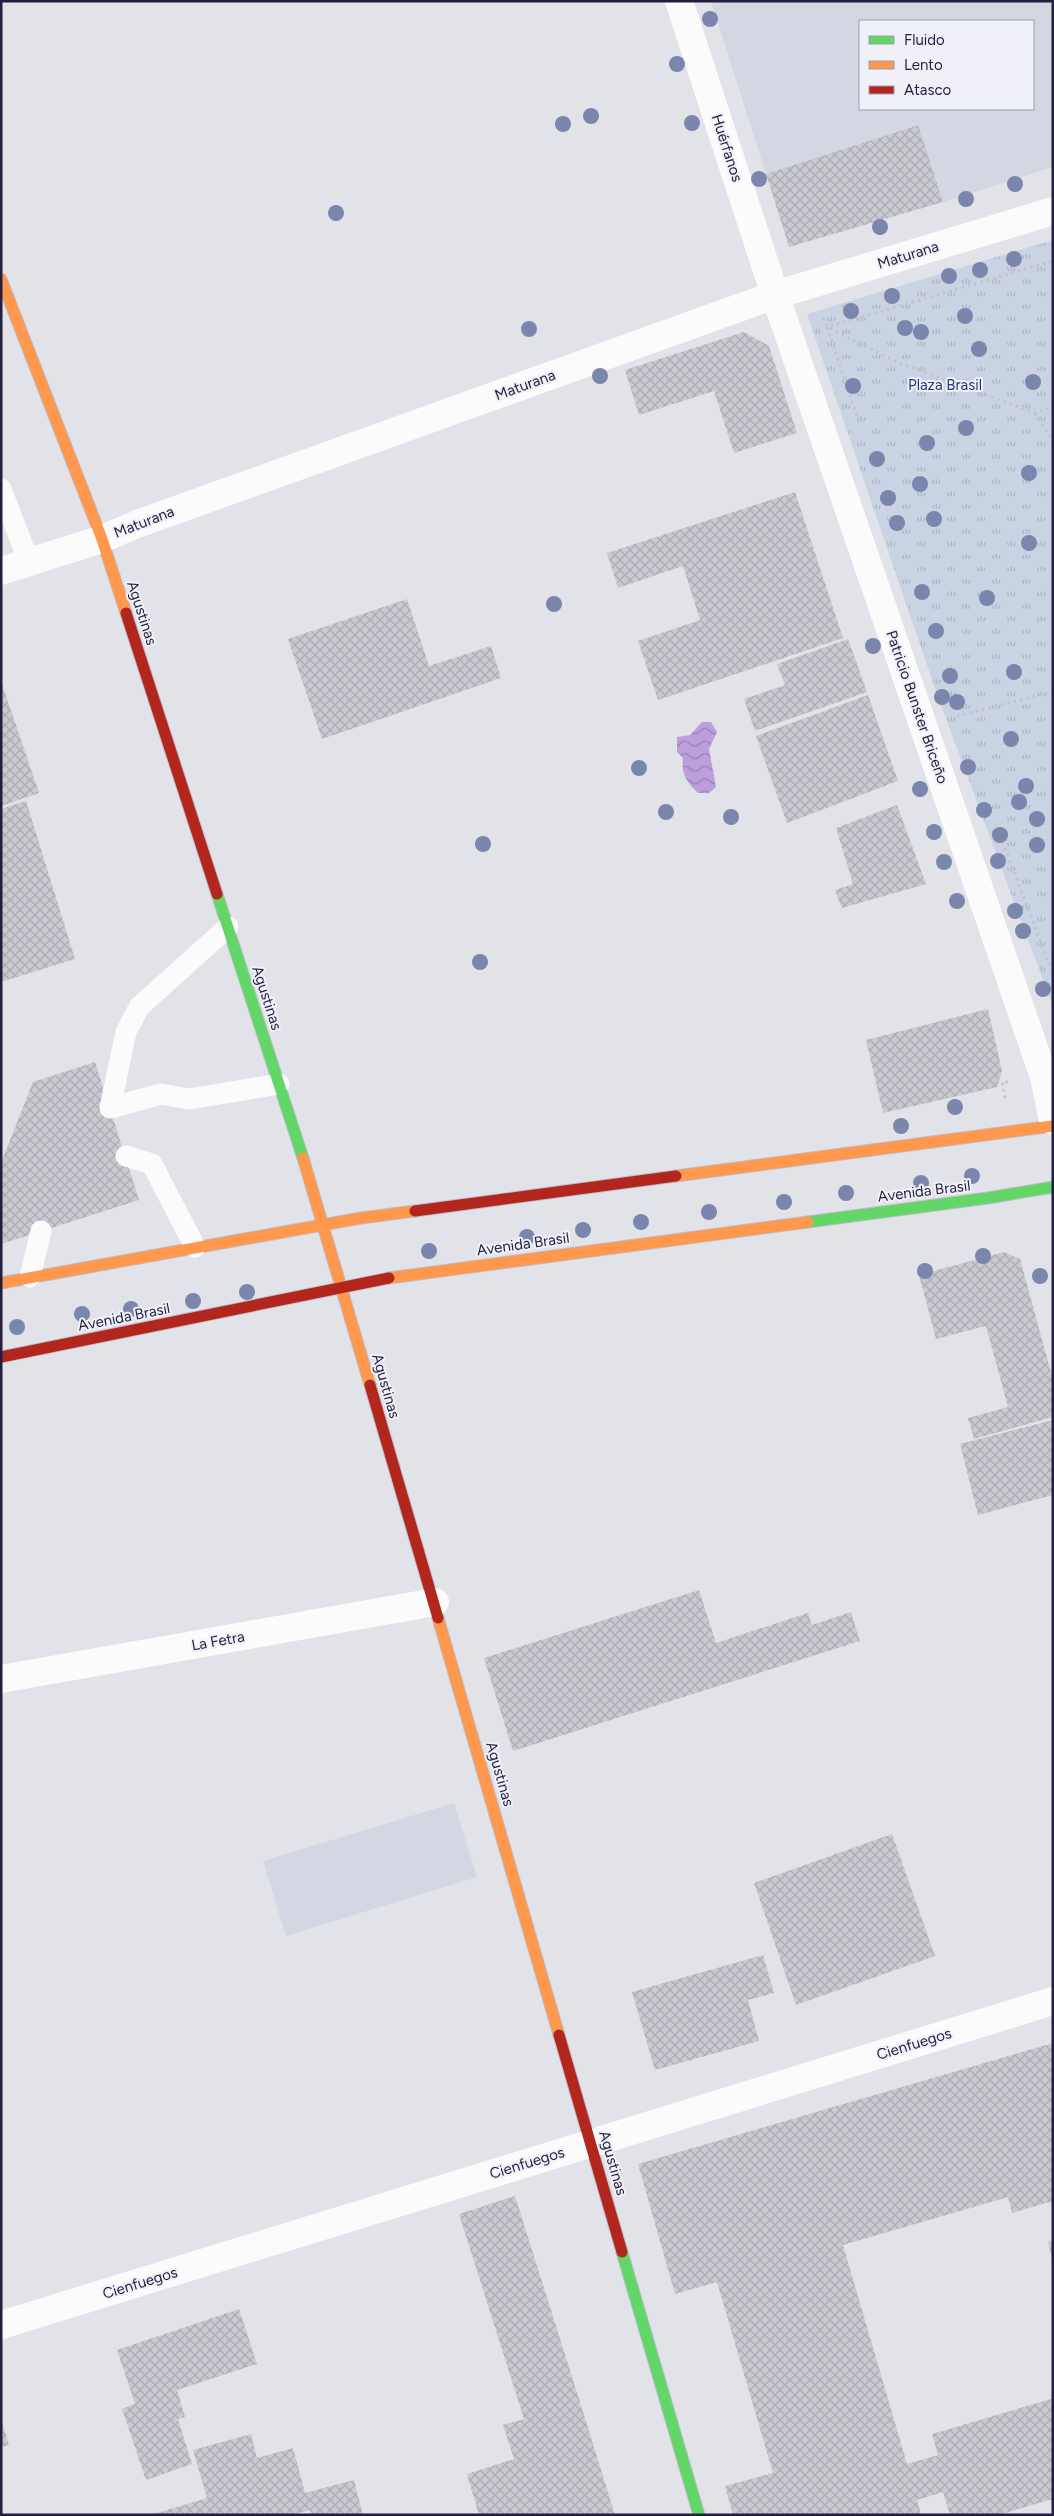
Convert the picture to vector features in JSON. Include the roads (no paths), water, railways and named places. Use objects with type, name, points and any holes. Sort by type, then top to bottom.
[{"type":"main road","name":"Agustinas","points":[[1,279],[102,539],[323,1224],[699,2515]]},
{"type":"main road","points":[[1,1284],[30,1277],[323,1224],[1053,1126]]},
{"type":"main road","name":"Avenida Brasil","points":[[1,1357],[342,1288],[484,1264],[988,1198],[1053,1186]]},
{"type":"street","name":"Huérfanos","points":[[679,1],[775,295]]},
{"type":"street","name":"Maturana","points":[[1,571],[102,539],[136,524],[775,295],[1053,211]]},
{"type":"street","name":"Patricio Bunster Briceño","points":[[775,295],[1044,1077],[1053,1121]]},
{"type":"street","name":"La Fetra","points":[[1,1680],[434,1602]]},
{"type":"street","name":"Cienfuegos","points":[[1,2325],[1053,2001]]},
{"type":"lane","points":[[1,489],[29,562]]},
{"type":"lane","points":[[228,927],[139,1007],[126,1032],[110,1108],[161,1094],[189,1099],[279,1084]]},
{"type":"lane","points":[[126,1156],[152,1164],[195,1247]]},
{"type":"lane","points":[[30,1277],[40,1231]]},
{"type":"water","points":[[702,722],[711,722],[717,732],[709,749],[716,787],[709,793],[698,793],[691,785],[684,774],[683,758],[677,752],[677,737],[690,735]]},
{"type":"park label","name":"Plaza Brasil","points":[[945,385]]}]
